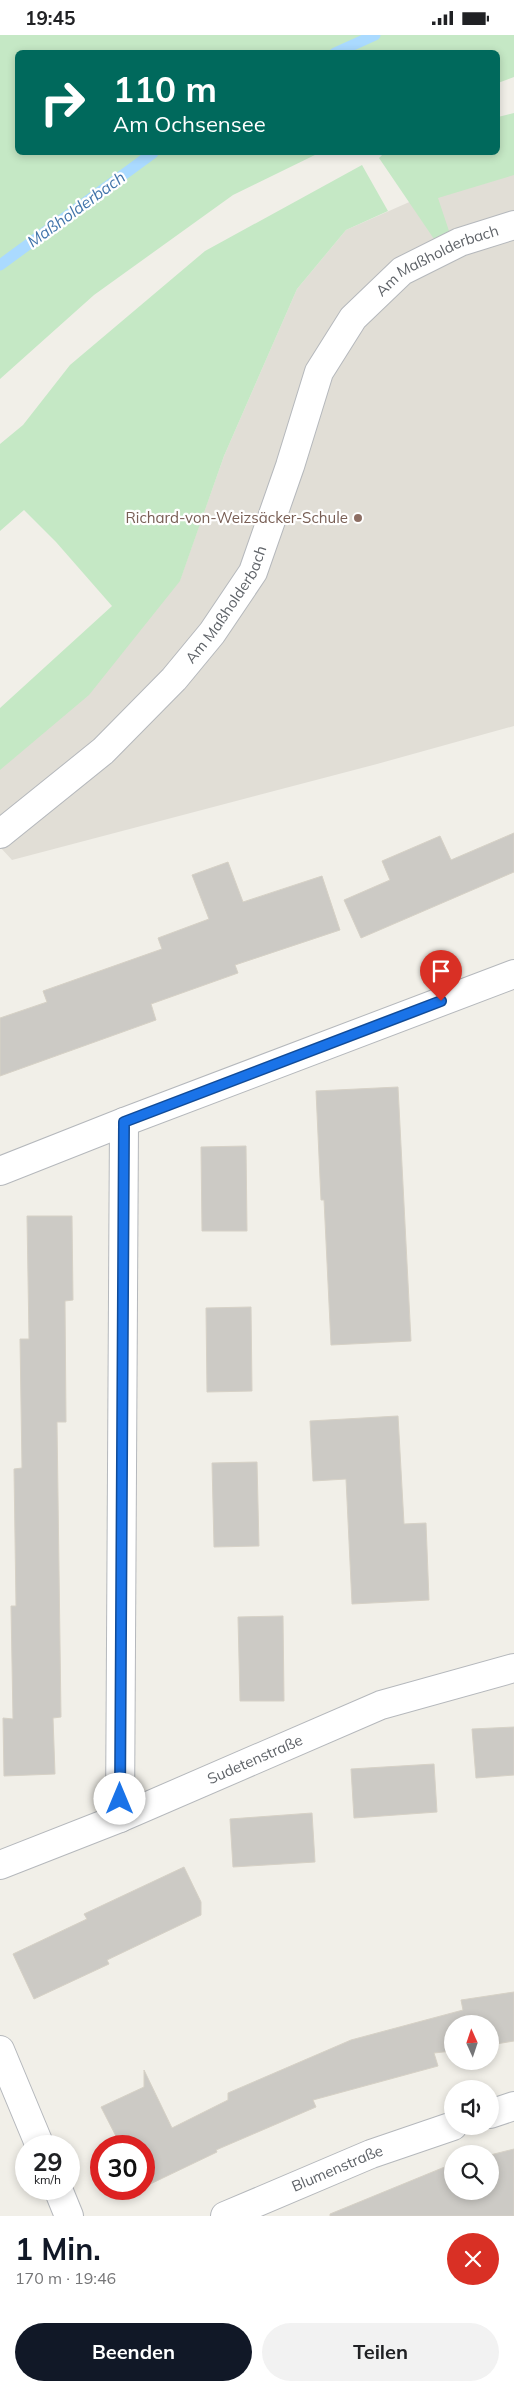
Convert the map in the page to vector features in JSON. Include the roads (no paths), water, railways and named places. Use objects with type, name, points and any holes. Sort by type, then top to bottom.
[{"type":"street","name":"Am Maßholderbach","points":[[0,834],[104,751],[174,679],[212,633],[253,572],[290,466],[319,372],[353,318],[402,271],[460,242],[514,225]]},
{"type":"street","points":[[0,1171],[514,974]]},
{"type":"street","points":[[120,1818],[124,1122]]},
{"type":"street","name":"Sudetenstraße","points":[[0,1865],[120,1818],[381,1705],[514,1668]]},
{"type":"street","points":[[0,2050],[35,2135]]},
{"type":"street","points":[[499,2111],[514,2106]]},
{"type":"street","name":"Blumenstraße","points":[[225,2216],[371,2153],[444,2129]]},
{"type":"street","points":[[62,2200],[69,2216]]},
{"type":"waterway","name":"Maßholderbach","points":[[342,50],[375,35]]},
{"type":"waterway","name":"Maßholderbach","points":[[0,265],[150,155]]},
{"type":"place","name":"Richard-von-Weizsäcker-Schule","points":[[358,518]]}]
